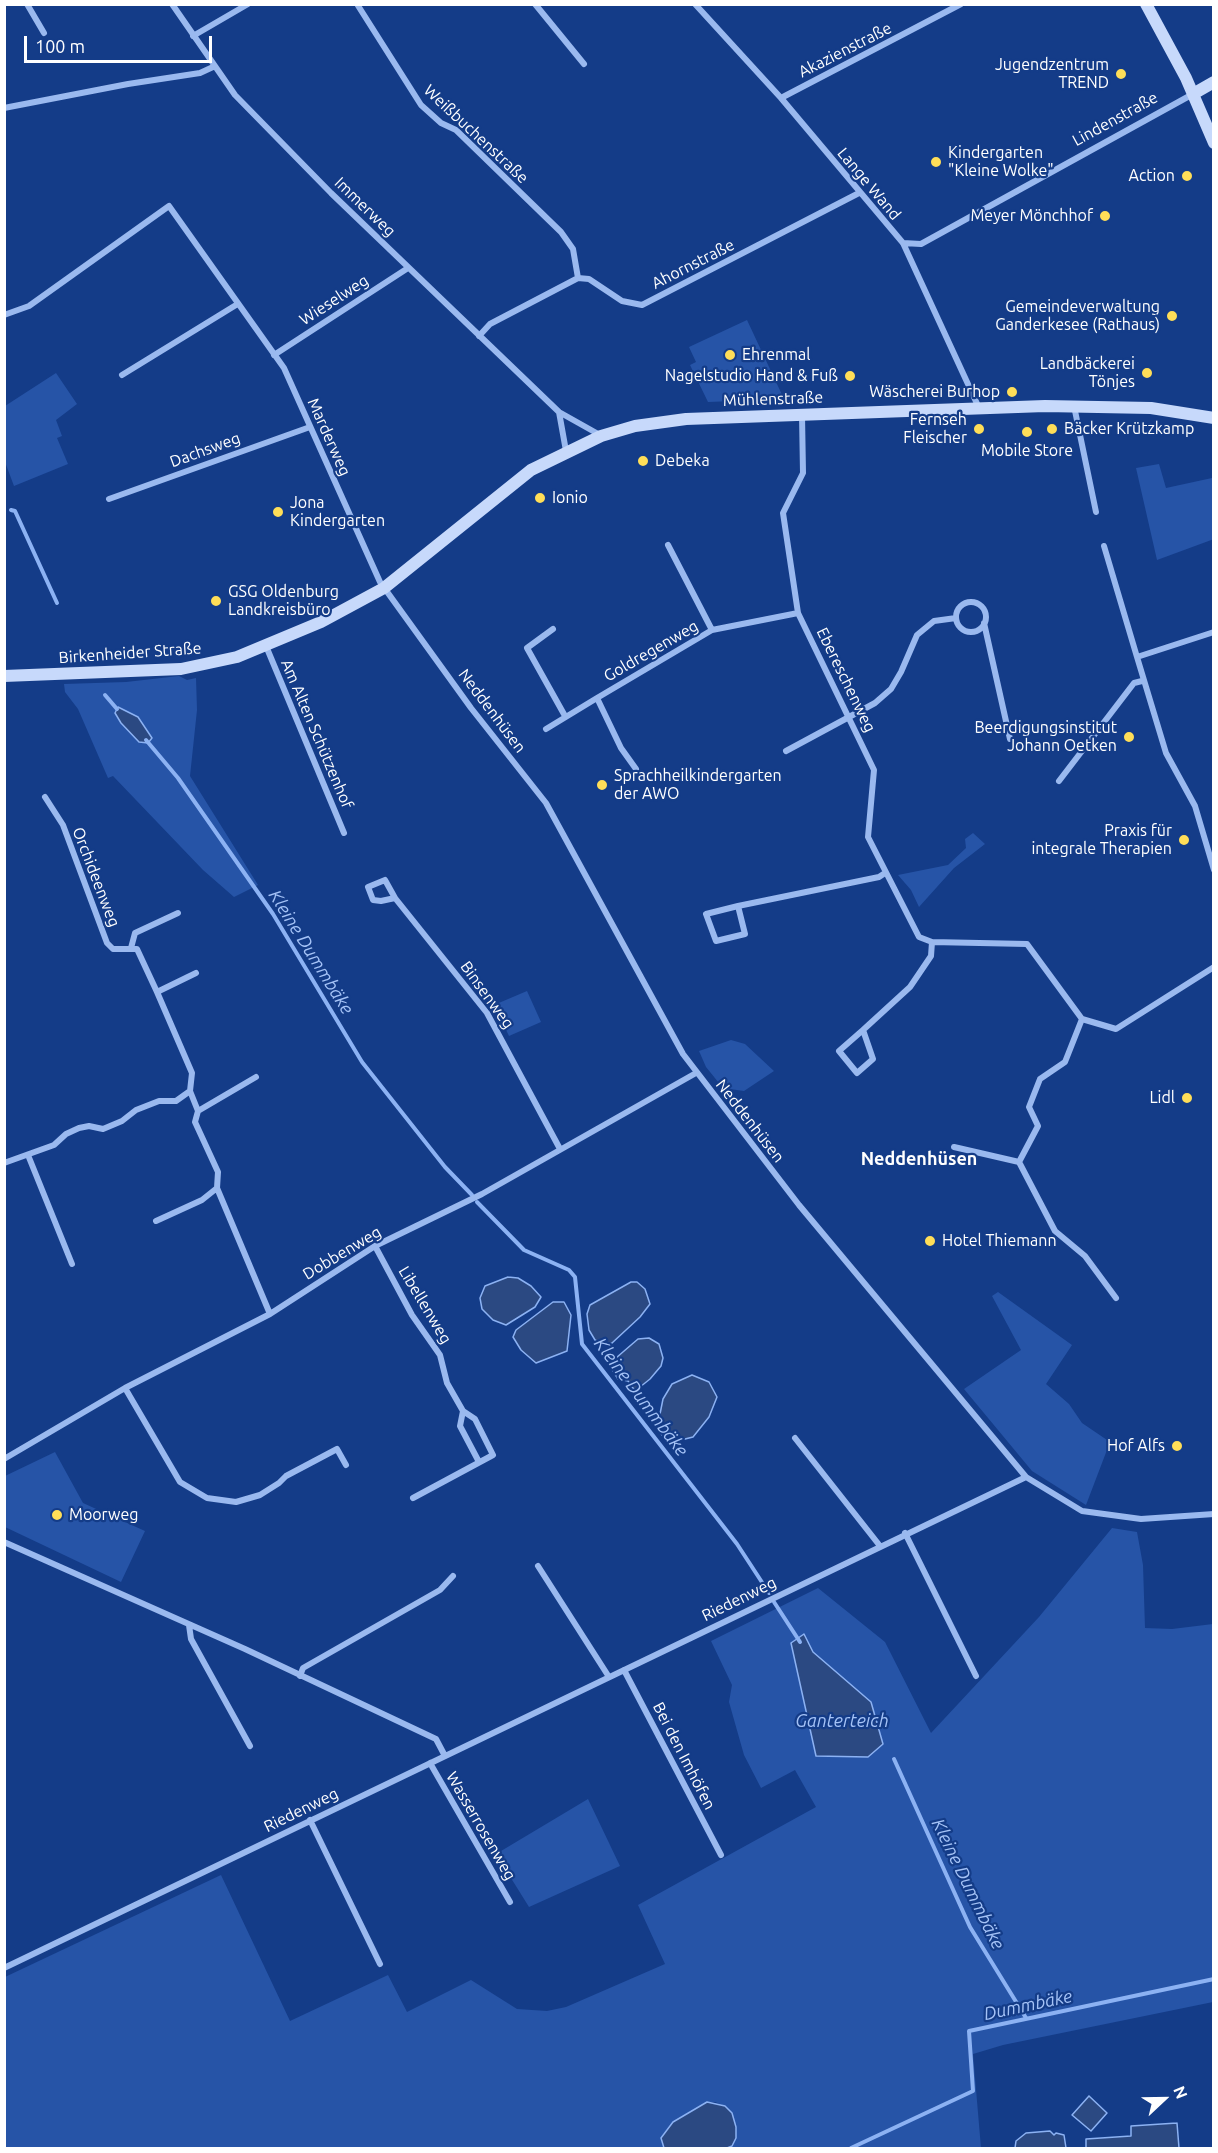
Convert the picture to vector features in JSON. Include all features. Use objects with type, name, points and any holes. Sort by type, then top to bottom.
[{"type":"street","points":[[27,4],[44,33]]},
{"type":"street","name":"Immerweg","points":[[172,4],[235,96],[408,268],[559,412],[601,436]]},
{"type":"street","points":[[193,36],[248,4]]},
{"type":"street","name":"Weißbuchenstraße","points":[[357,4],[421,105],[441,123],[456,130],[561,232],[573,249],[578,278]]},
{"type":"street","points":[[534,4],[584,64]]},
{"type":"street","name":"Lange Wand","points":[[695,4],[781,98],[903,243],[979,408]]},
{"type":"street","name":"Akazienstraße","points":[[781,98],[961,4]]},
{"type":"street","points":[[1146,4],[1169,43],[1214,143]]},
{"type":"street","points":[[4,108],[200,73],[213,67]]},
{"type":"street","name":"Lindenstraße","points":[[903,243],[921,244],[1214,82]]},
{"type":"street","name":"Ahornstraße","points":[[578,278],[590,279],[622,301],[642,305],[859,193]]},
{"type":"street","name":"Marderweg","points":[[4,315],[29,306],[168,206],[236,305],[284,368],[384,588]]},
{"type":"street","name":"Wieselweg","points":[[274,355],[408,268]]},
{"type":"street","points":[[479,336],[490,324],[578,278]]},
{"type":"street","points":[[122,375],[236,305]]},
{"type":"street","points":[[1074,406],[1096,512]]},
{"type":"street","name":"Mühlenstraße","points":[[384,588],[531,470],[601,436],[635,426],[686,419],[1074,406],[1151,408],[1214,418]]},
{"type":"street","points":[[559,412],[566,451]]},
{"type":"street","name":"Ebereschenweg","points":[[802,414],[803,473],[783,513],[798,613],[851,717],[874,770],[868,837],[919,937],[932,942]]},
{"type":"street","name":"Dachsweg","points":[[109,499],[310,427]]},
{"type":"street","points":[[668,545],[712,630]]},
{"type":"street","points":[[1104,546],[1142,681],[1166,753],[1195,806],[1214,870]]},
{"type":"street","name":"Birkenheider Straße","points":[[4,676],[194,668],[237,657],[321,622],[384,588]]},
{"type":"street","name":"Neddenhüsen","points":[[384,588],[471,708],[546,803],[683,1054],[696,1073],[799,1205],[1026,1478],[1082,1511],[1141,1519],[1214,1514]]},
{"type":"street","points":[[984,623],[978,630],[968,632],[960,627],[956,618],[958,608],[971,601],[984,609],[984,623],[1010,739]]},
{"type":"street","name":"Goldregenweg","points":[[636,769],[621,748],[597,698],[712,630],[798,613]]},
{"type":"street","points":[[786,751],[875,703],[891,689],[917,635],[927,625],[956,618]]},
{"type":"street","points":[[553,629],[527,648],[565,716]]},
{"type":"street","points":[[1137,657],[1214,632]]},
{"type":"street","name":"Am Alten Schützenhof","points":[[266,645],[344,833]]},
{"type":"street","points":[[1059,781],[1134,683],[1142,681]]},
{"type":"street","points":[[546,729],[597,698]]},
{"type":"street","name":"Orchideenweg","points":[[45,797],[63,825],[107,943],[113,950],[131,948],[135,933],[178,913]]},
{"type":"street","points":[[738,906],[745,934],[716,941],[706,914],[738,906],[885,873]]},
{"type":"street","name":"Binsenweg","points":[[395,898],[487,1013],[560,1149]]},
{"type":"street","points":[[863,1030],[873,1059],[857,1073],[839,1051],[910,987],[931,956],[932,942],[1027,944],[1082,1019],[1116,1029],[1214,967]]},
{"type":"street","points":[[131,948],[137,949],[192,1073],[190,1091],[198,1111],[195,1122],[218,1172],[217,1188],[270,1314]]},
{"type":"street","points":[[157,992],[196,973]]},
{"type":"street","points":[[1019,1162],[1038,1125],[1029,1107],[1040,1078],[1065,1062],[1082,1019]]},
{"type":"street","name":"Dobbenweg","points":[[4,1459],[125,1388],[270,1314],[375,1246],[482,1194],[696,1073]]},
{"type":"street","points":[[198,1111],[256,1077]]},
{"type":"street","points":[[4,1163],[54,1145],[66,1134],[79,1128],[89,1126],[103,1129],[122,1121],[136,1110],[159,1101],[176,1101],[190,1091]]},
{"type":"street","points":[[954,1147],[1019,1162],[1055,1231],[1085,1256],[1116,1298]]},
{"type":"street","points":[[28,1155],[72,1264]]},
{"type":"street","points":[[156,1221],[202,1200],[217,1188]]},
{"type":"street","name":"Libellenweg","points":[[375,1246],[412,1315],[440,1355],[447,1383],[463,1411],[474,1419],[493,1455],[479,1462],[460,1426],[463,1411]]},
{"type":"street","points":[[125,1388],[180,1482],[207,1498],[236,1502],[260,1495],[286,1476],[337,1449],[346,1465]]},
{"type":"street","points":[[795,1438],[880,1546]]},
{"type":"street","points":[[413,1498],[479,1462]]},
{"type":"street","name":"Riedenweg","points":[[4,1968],[905,1533],[1026,1478]]},
{"type":"street","points":[[905,1533],[976,1676]]},
{"type":"street","points":[[4,1542],[436,1739],[444,1756]]},
{"type":"street","points":[[538,1566],[609,1677]]},
{"type":"street","points":[[300,1676],[303,1668],[440,1590],[453,1576]]},
{"type":"street","points":[[189,1625],[191,1639],[250,1746]]},
{"type":"street","name":"Bei den Imhöfen","points":[[624,1670],[721,1856]]},
{"type":"street","name":"Wasserrosenweg","points":[[430,1763],[510,1902]]},
{"type":"street","points":[[309,1820],[380,1964]]},
{"type":"shaded area","points":[[747,320],[784,399],[708,402],[690,365],[696,362],[689,347]]},
{"type":"shaded area","points":[[56,373],[77,404],[56,420],[62,436],[57,438],[68,464],[14,486],[5,462],[5,406]]},
{"type":"shaded area","points":[[1159,464],[1166,488],[1212,478],[1214,539],[1157,560],[1136,468]]},
{"type":"shaded area","points":[[179,676],[187,680],[196,678],[197,710],[190,776],[258,885],[234,897],[203,870],[113,776],[108,778],[78,709],[65,692],[64,684],[126,682]]},
{"type":"shaded area","points":[[973,833],[985,844],[954,868],[919,907],[911,890],[898,875],[948,865],[966,848],[965,839]]},
{"type":"shaded area","points":[[527,991],[541,1022],[509,1036],[494,1005]]},
{"type":"shaded area","points":[[731,1040],[745,1044],[774,1071],[744,1091],[723,1088],[706,1067],[699,1051]]},
{"type":"shaded area","points":[[998,1292],[1072,1345],[1046,1384],[1069,1404],[1082,1423],[1110,1442],[1086,1505],[1032,1471],[964,1389],[1021,1350],[992,1296]]},
{"type":"shaded area","name":"Moorweg","points":[[55,1452],[83,1503],[145,1531],[121,1582],[5,1527],[5,1476]]},
{"type":"shaded area","points":[[1112,1528],[1137,1532],[1143,1565],[1145,1628],[1172,1629],[1213,1624],[1213,2002],[1003,2045],[973,2054],[981,2148],[727,2148],[732,2146],[732,2113],[725,2106],[707,2102],[673,2122],[661,2138],[664,2148],[5,2148],[5,1977],[221,1875],[290,2021],[388,1975],[407,2012],[471,1980],[517,2009],[547,2011],[566,2007],[665,1964],[638,1905],[816,1807],[795,1770],[761,1788],[744,1755],[729,1702],[732,1685],[711,1641],[818,1588],[885,1642],[931,1733],[1039,1617]],"holes":[[[814,1653],[871,1702],[883,1744],[868,1757]]]},
{"type":"shaded area","points":[[588,1799],[620,1866],[529,1907],[496,1854]]},
{"type":"water","points":[[118,707],[138,717],[152,738],[148,743],[139,742],[121,723],[115,713]]},
{"type":"water","points":[[508,1277],[518,1278],[531,1286],[541,1297],[535,1307],[506,1325],[493,1320],[482,1309],[480,1298],[485,1286]]},
{"type":"water","points":[[631,1282],[637,1282],[645,1289],[650,1304],[640,1317],[612,1343],[603,1344],[595,1340],[589,1330],[587,1314],[590,1305]]},
{"type":"water","points":[[553,1302],[564,1302],[571,1315],[567,1351],[536,1363],[521,1350],[513,1337],[516,1330]]},
{"type":"water","points":[[649,1338],[659,1344],[663,1358],[661,1366],[635,1391],[628,1381],[618,1379],[609,1364],[638,1339]]},
{"type":"water","points":[[692,1375],[709,1382],[717,1397],[709,1417],[693,1437],[669,1443],[657,1429],[663,1399],[672,1384]]},
{"type":"water","name":"Ganterteich","points":[[804,1634],[813,1652],[871,1702],[883,1744],[868,1757],[816,1756],[791,1643]]},
{"type":"water","points":[[1089,2096],[1107,2113],[1091,2131],[1072,2115]]},
{"type":"water","points":[[707,2102],[725,2106],[732,2113],[736,2138],[732,2146],[727,2148],[664,2148],[661,2138],[673,2122]]},
{"type":"water","points":[[1177,2123],[1179,2148],[1086,2148],[1086,2139],[1131,2136],[1131,2126]]},
{"type":"water","points":[[1050,2131],[1054,2135],[1056,2133],[1064,2135],[1066,2148],[1015,2148],[1016,2141],[1026,2133]]},
{"type":"waterway","points":[[11,510],[15,511],[57,603]]},
{"type":"waterway","points":[[105,695],[117,709]]},
{"type":"waterway","name":"Kleine Dummbäke","points":[[146,740],[178,778],[273,914],[362,1062],[445,1167],[472,1195]]},
{"type":"waterway","name":"Kleine Dummbäke","points":[[477,1202],[524,1250],[569,1270],[575,1277],[582,1344],[737,1544],[769,1593]]},
{"type":"waterway","name":"Kleine Dummbäke","points":[[774,1602],[800,1642]]},
{"type":"waterway","name":"Kleine Dummbäke","points":[[894,1759],[970,1927],[1026,2018]]},
{"type":"waterway","name":"Dummbäke","points":[[851,2148],[973,2091],[969,2031],[1214,1979]]},
{"type":"place","name":"Jugendzentrum TREND","points":[[1121,74]]},
{"type":"place","name":"Kindergarten \"Kleine Wolke\"","points":[[936,162]]},
{"type":"place","name":"Action","points":[[1187,176]]},
{"type":"place","name":"Meyer Mönchhof","points":[[1105,216]]},
{"type":"place","name":"Gemeindeverwaltung Ganderkesee (Rathaus)","points":[[1172,316]]},
{"type":"place","name":"Ehrenmal","points":[[730,355]]},
{"type":"place","name":"Landbäckerei Tönjes","points":[[1147,373]]},
{"type":"place","name":"Nagelstudio Hand & Fuß","points":[[850,376]]},
{"type":"place","name":"Wäscherei Burhop","points":[[1012,392]]},
{"type":"place","name":"Fernseh Fleischer","points":[[979,429]]},
{"type":"place","name":"Bäcker Krützkamp","points":[[1052,429]]},
{"type":"place","name":"Mobile Store","points":[[1027,432]]},
{"type":"place","name":"Debeka","points":[[643,461]]},
{"type":"place","name":"Ionio","points":[[540,498]]},
{"type":"place","name":"Jona Kindergarten","points":[[278,512]]},
{"type":"place","name":"GSG Oldenburg Landkreisbüro","points":[[216,601]]},
{"type":"place","name":"Beerdigungsinstitut Johann Oetken","points":[[1129,737]]},
{"type":"place","name":"Sprachheilkindergarten der AWO","points":[[602,785]]},
{"type":"place","name":"Praxis für integrale Therapien","points":[[1184,840]]},
{"type":"place","name":"Lidl","points":[[1187,1098]]},
{"type":"place","name":"Hotel Thiemann","points":[[930,1241]]},
{"type":"place","name":"Hof Alfs","points":[[1177,1446]]},
{"type":"place","name":"Moorweg","points":[[57,1515]]},
{"type":"district","name":"Neddenhüsen","points":[[919,1159]]}]
